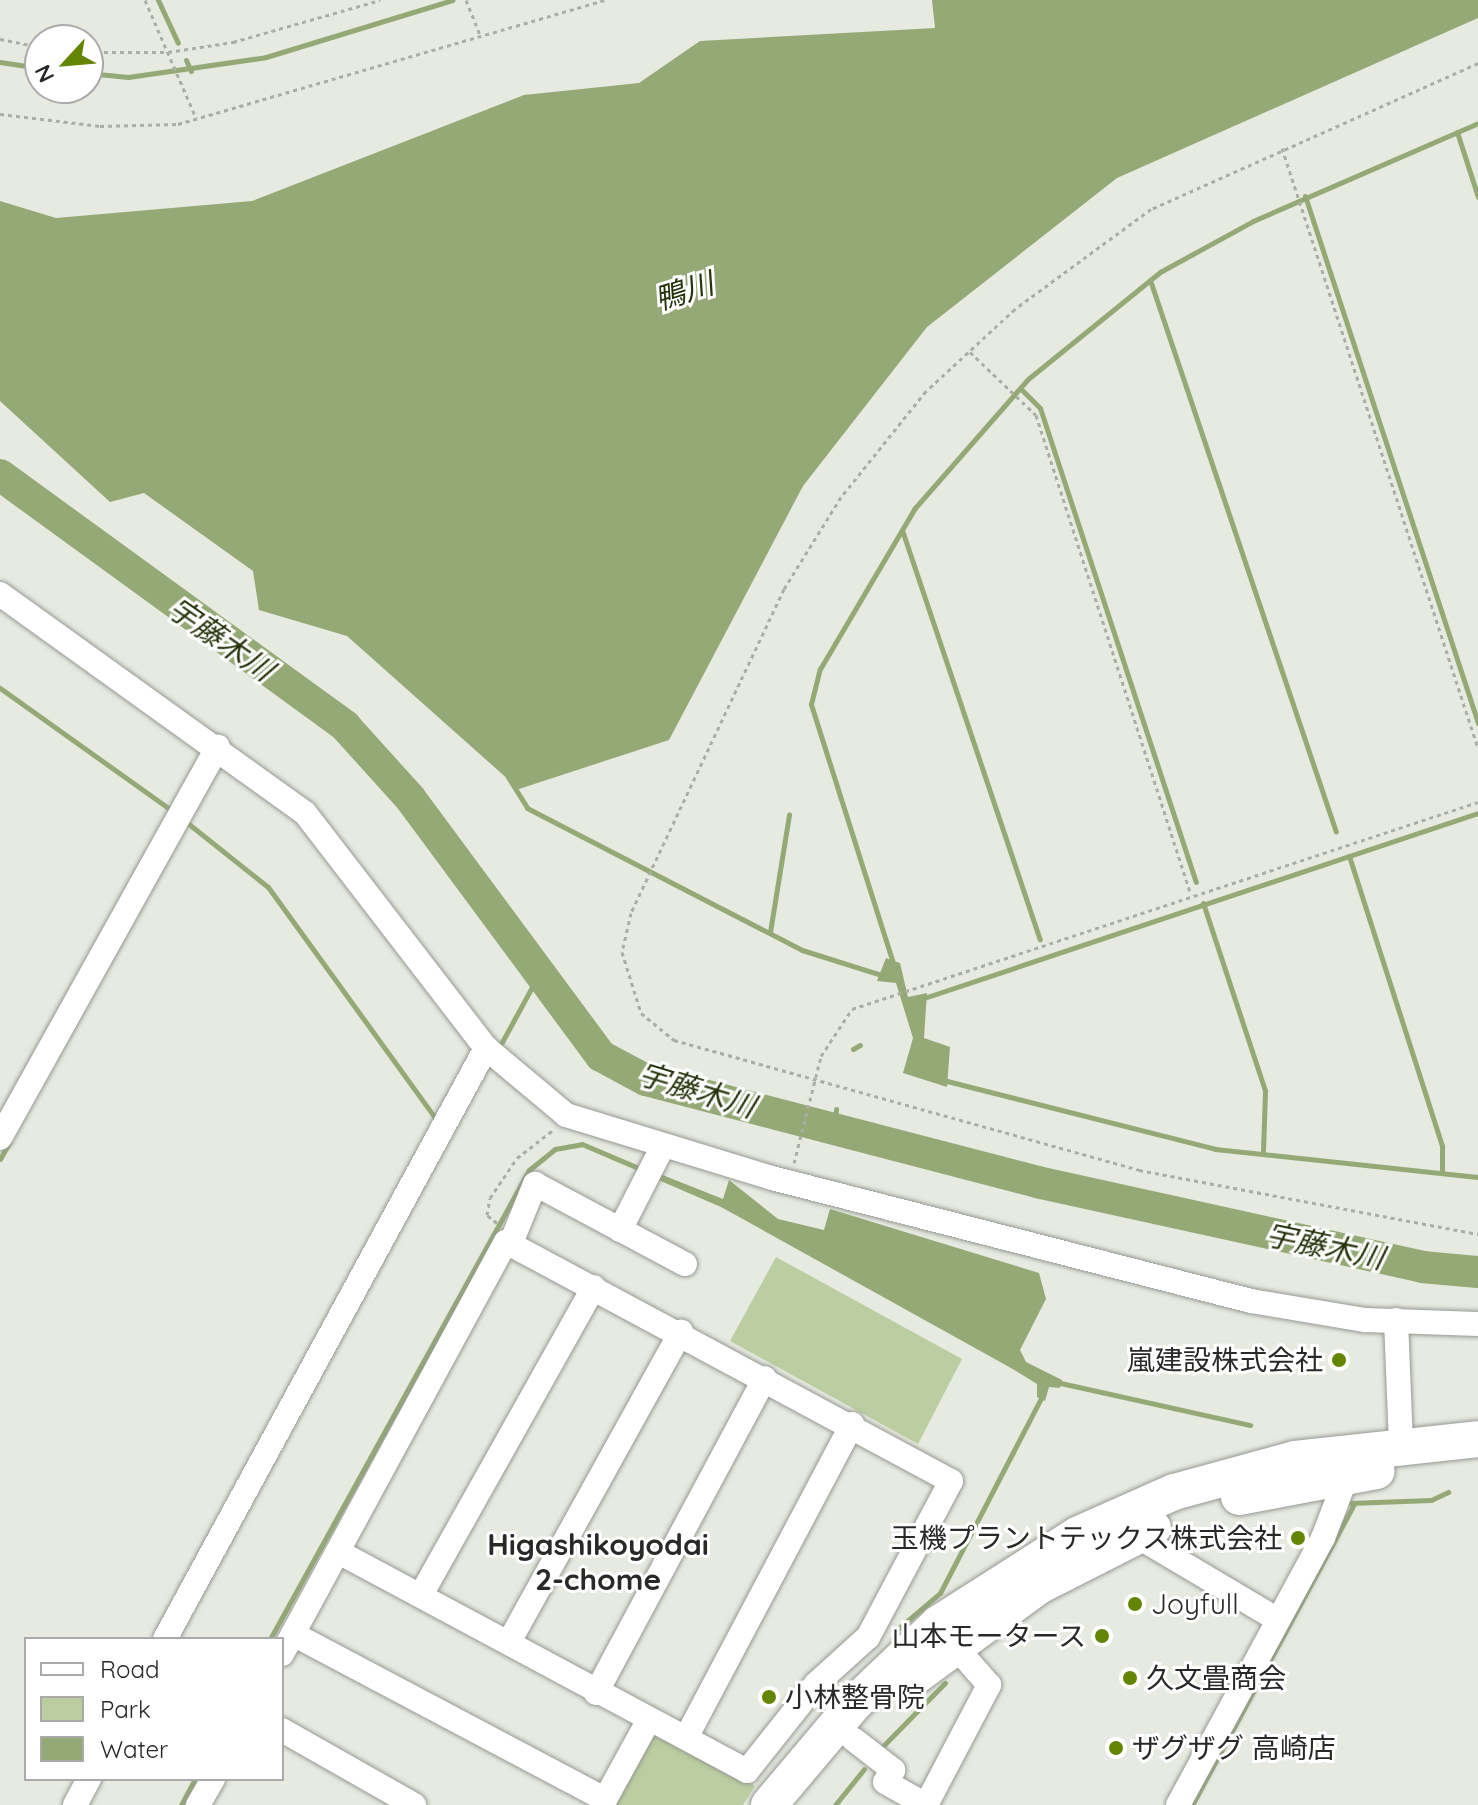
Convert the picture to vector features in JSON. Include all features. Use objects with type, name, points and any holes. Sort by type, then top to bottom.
[{"type":"highway","points":[[769,1805],[898,1661],[1028,1563],[1174,1492],[1295,1459],[1401,1444],[1478,1439]]},
{"type":"highway","points":[[799,1805],[853,1739],[954,1645],[1039,1586],[1135,1535],[1242,1496],[1347,1475],[1478,1464]]},
{"type":"street","points":[[0,594],[218,747],[336,847],[486,1048],[543,1102],[579,1120],[663,1146],[1251,1301],[1396,1320],[1478,1324]]},
{"type":"street","points":[[0,1138],[177,814],[218,747]]},
{"type":"street","points":[[166,1637],[486,1048]]},
{"type":"street","points":[[620,1230],[663,1146]]},
{"type":"street","points":[[647,1723],[604,1802],[288,1644],[511,1243],[535,1184],[685,1264]]},
{"type":"street","points":[[339,1552],[509,1642],[647,1723],[687,1736],[747,1771],[816,1684],[868,1637],[951,1481],[852,1424],[511,1243]]},
{"type":"street","points":[[421,1595],[594,1287]]},
{"type":"street","points":[[1396,1320],[1401,1444]]},
{"type":"street","points":[[509,1642],[681,1332]]},
{"type":"street","points":[[596,1693],[765,1378]]},
{"type":"street","points":[[687,1736],[852,1424]]},
{"type":"street","points":[[1178,1805],[1278,1620],[1347,1475]]},
{"type":"street","points":[[1135,1535],[1278,1620]]},
{"type":"street","points":[[853,1739],[893,1770],[885,1782],[926,1805],[989,1685],[954,1645]]},
{"type":"street","points":[[284,1731],[414,1805]]},
{"type":"street","points":[[75,1805],[88,1781]]},
{"type":"path","points":[[145,0],[196,118]]},
{"type":"path","points":[[104,52],[168,52],[283,30],[380,0]]},
{"type":"path","points":[[466,0],[481,37]]},
{"type":"path","points":[[0,114],[100,126],[196,118],[604,0]]},
{"type":"path","points":[[0,39],[24,44]]},
{"type":"path","points":[[1478,63],[1151,209],[969,351],[895,427],[784,589],[624,935],[625,974],[641,1013],[674,1040],[820,1078],[1139,1170],[1478,1234]]},
{"type":"path","points":[[1282,148],[1478,748]]},
{"type":"path","points":[[969,351],[1020,396],[1036,415],[1191,895]]},
{"type":"path","points":[[795,1160],[820,1083],[821,1056],[845,1013],[1191,895],[1478,802]]},
{"type":"path","points":[[494,1221],[490,1198],[517,1158],[545,1134],[579,1120]]},
{"type":"green space","points":[[776,1257],[962,1359],[918,1444],[730,1341]]},
{"type":"green space","points":[[657,1730],[755,1786],[743,1805],[610,1805]]},
{"type":"water","name":"鴨川","points":[[932,0],[1478,0],[1478,18],[1117,178],[927,327],[803,486],[669,740],[519,789],[347,636],[259,610],[253,571],[144,493],[110,502],[0,401],[0,201],[56,218],[252,201],[524,95],[639,83],[700,41],[935,28]]},
{"type":"water","points":[[886,958],[900,963],[908,997],[927,993],[924,1038],[950,1047],[947,1087],[903,1073],[913,1038],[896,983],[877,981]]},
{"type":"water","points":[[660,1174],[723,1199],[729,1180],[778,1219],[824,1230],[830,1209],[1039,1273],[1046,1299],[1020,1350],[1026,1362],[1062,1380],[1060,1388],[1049,1387],[1045,1401],[1037,1397],[1037,1384],[1011,1368],[721,1207],[656,1179]]},
{"type":"waterway","points":[[158,0],[178,43]]},
{"type":"waterway","points":[[104,75],[128,77],[266,57],[452,0]]},
{"type":"waterway","points":[[186,60],[191,71]]},
{"type":"waterway","points":[[0,62],[24,66]]},
{"type":"waterway","points":[[894,966],[811,704],[820,669],[915,508],[1028,379],[1160,272],[1253,221],[1478,123]]},
{"type":"waterway","points":[[1457,132],[1478,197]]},
{"type":"waterway","points":[[1305,196],[1478,723]]},
{"type":"waterway","points":[[1150,280],[1336,832]]},
{"type":"waterway","points":[[1020,388],[1040,408],[1196,882]]},
{"type":"waterway","name":"宇藤木川","points":[[0,475],[345,726],[410,798],[601,1056],[646,1080],[1037,1182],[1422,1267],[1478,1272]]},
{"type":"waterway","points":[[902,530],[1040,939]]},
{"type":"waterway","points":[[0,688],[174,812]]},
{"type":"waterway","points":[[508,777],[527,808],[802,950],[885,976]]},
{"type":"waterway","points":[[921,999],[1478,813]]},
{"type":"waterway","points":[[770,932],[789,815]]},
{"type":"waterway","points":[[185,821],[268,887],[435,1118]]},
{"type":"waterway","points":[[1349,856],[1442,1146],[1442,1172]]},
{"type":"waterway","points":[[1203,903],[1265,1091],[1263,1151]]},
{"type":"waterway","points":[[502,1042],[539,974]]},
{"type":"waterway","points":[[853,1049],[860,1045]]},
{"type":"waterway","points":[[943,1080],[1215,1149],[1478,1177]]},
{"type":"waterway","points":[[834,1129],[836,1109]]},
{"type":"waterway","points":[[0,1159],[9,1143]]},
{"type":"waterway","points":[[271,1637],[529,1170],[555,1149],[582,1144],[643,1170]]},
{"type":"waterway","points":[[1056,1382],[1250,1425]]},
{"type":"waterway","points":[[899,1628],[940,1593],[1043,1394]]},
{"type":"waterway","points":[[1350,1503],[1431,1500],[1448,1492]]},
{"type":"waterway","points":[[1192,1805],[1353,1506]]},
{"type":"waterway","points":[[882,1747],[945,1683]]},
{"type":"waterway","points":[[835,1805],[864,1769]]},
{"type":"waterway","points":[[181,1805],[194,1781]]},
{"type":"place","name":"嵐建設株式会社","points":[[1339,1360]]},
{"type":"place","name":"玉機プラントテックス株式会社","points":[[1298,1538]]},
{"type":"place","name":"Joyfull","points":[[1135,1604]]},
{"type":"place","name":"山本モータース","points":[[1102,1636]]},
{"type":"place","name":"久文畳商会","points":[[1130,1678]]},
{"type":"place","name":"小林整骨院","points":[[769,1697]]},
{"type":"place","name":"ザグザグ 高崎店","points":[[1116,1748]]},
{"type":"district","name":"Higashikoyodai 2-chome","points":[[598,1561]]}]
